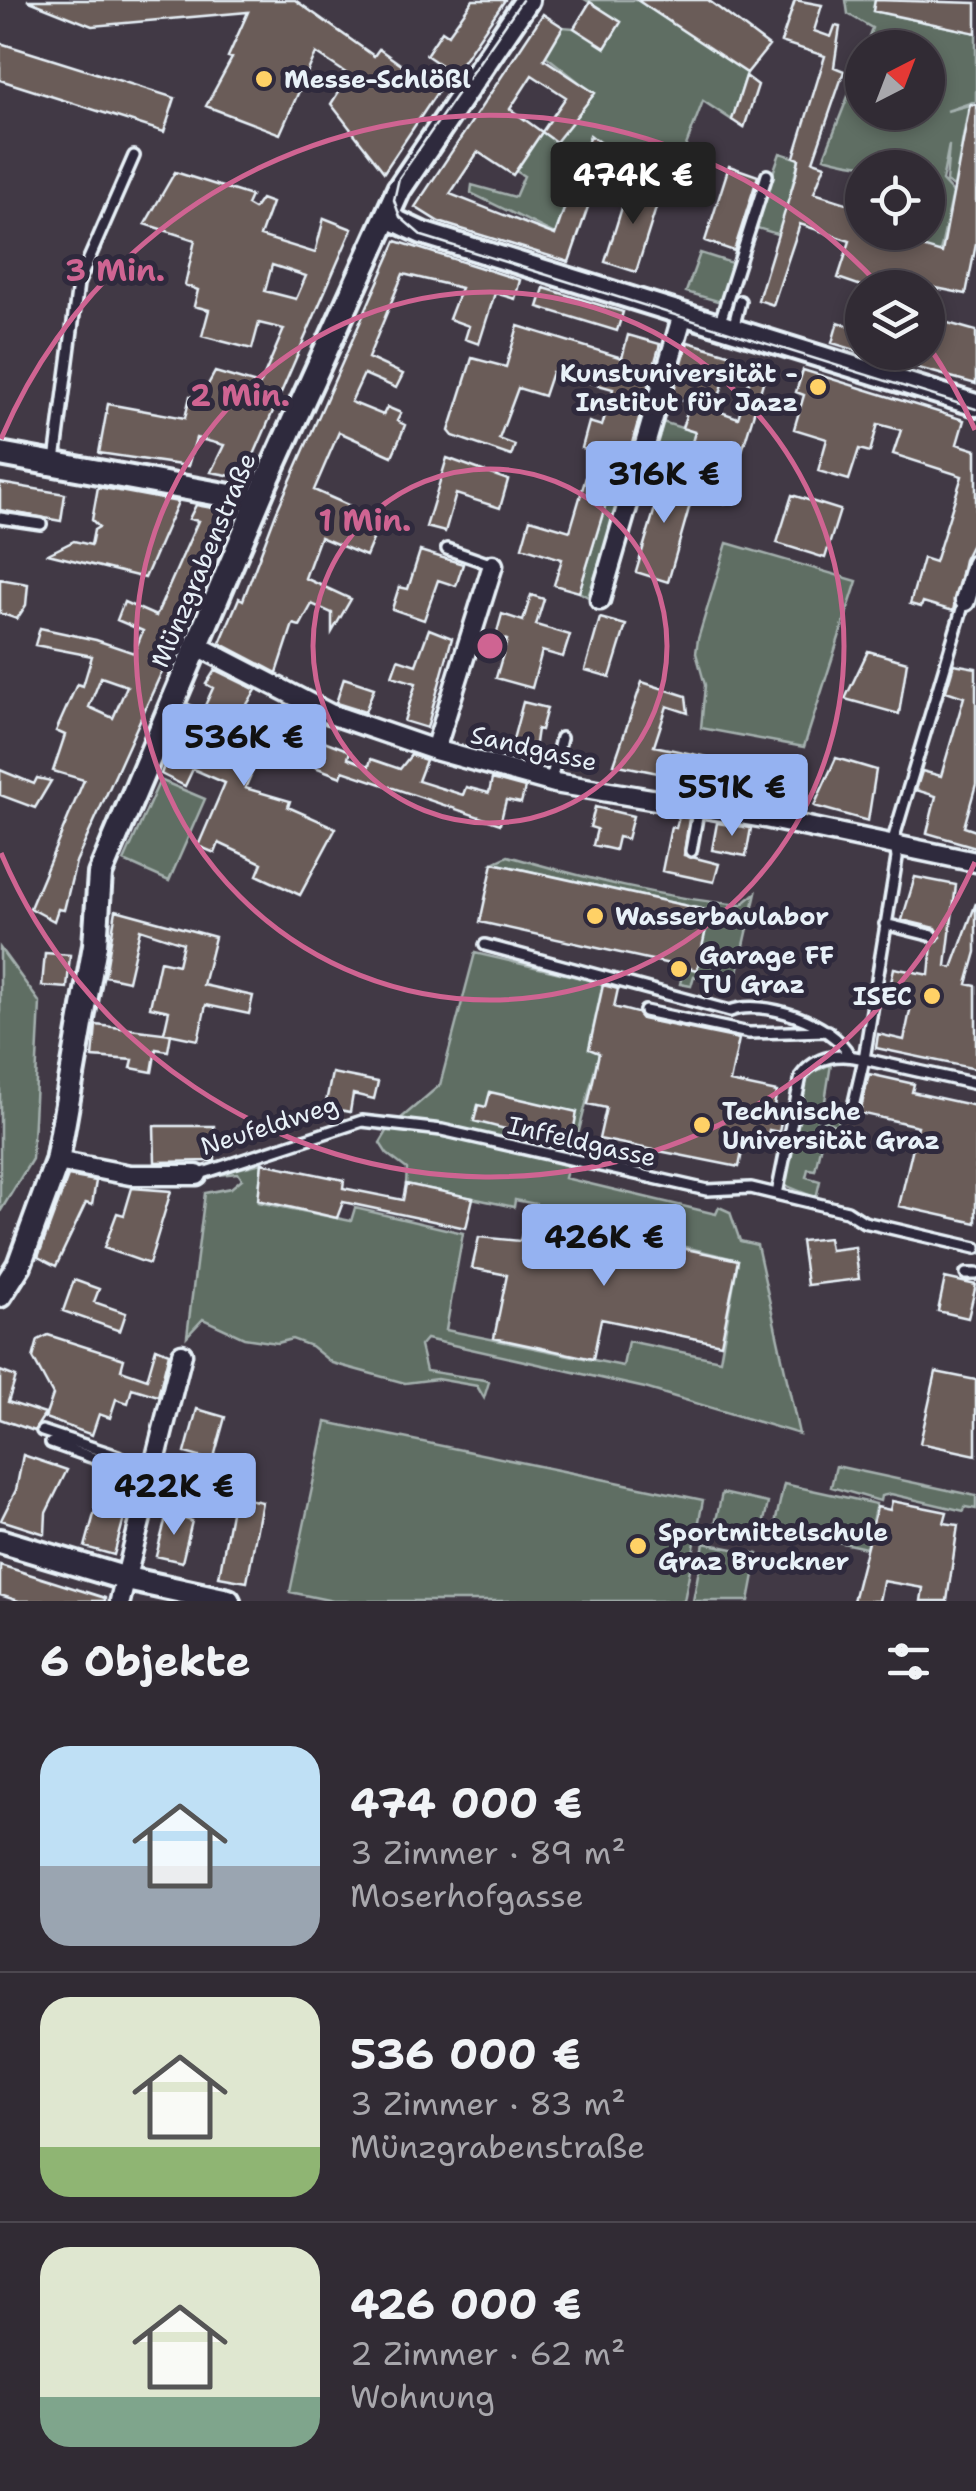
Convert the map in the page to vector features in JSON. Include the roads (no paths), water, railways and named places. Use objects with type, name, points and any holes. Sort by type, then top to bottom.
[{"type":"main road","name":"Münzgrabenstraße","points":[[0,1296],[19,1265],[57,1161],[95,946],[96,887],[258,501],[408,172],[526,0]]},
{"type":"main road","points":[[0,454],[258,501]]},
{"type":"main road","points":[[0,1541],[124,1590],[228,1601]]},
{"type":"street","points":[[388,217],[422,233],[976,405]]},
{"type":"street","points":[[600,600],[683,314]]},
{"type":"street","points":[[964,605],[976,564]]},
{"type":"street","name":"Sandgasse","points":[[435,750],[494,565]]},
{"type":"street","name":"Sandgasse","points":[[196,645],[330,714],[435,750],[550,781],[699,806],[976,862]]},
{"type":"street","name":"Neufeldweg","points":[[57,1161],[130,1176],[196,1175]]},
{"type":"street","points":[[124,1590],[182,1354]]},
{"type":"lane","points":[[54,464],[78,284],[134,156]]},
{"type":"lane","points":[[726,327],[767,175]]},
{"type":"lane","points":[[726,327],[740,301]]},
{"type":"lane","points":[[0,518],[41,524]]},
{"type":"lane","name":"Sandgasse","points":[[447,548],[494,565]]},
{"type":"lane","points":[[853,1107],[864,1059],[898,819],[964,605]]},
{"type":"lane","points":[[550,781],[560,738]]},
{"type":"lane","points":[[690,851],[699,806]]},
{"type":"lane","points":[[885,924],[933,936]]},
{"type":"lane","points":[[485,946],[730,1011],[744,1005],[807,1020],[828,1031],[849,1055]]},
{"type":"lane","points":[[645,1011],[749,1033],[828,1031]]},
{"type":"lane","points":[[777,1194],[800,1076],[812,1064],[849,1055],[976,1084]]},
{"type":"lane","name":"Neufeldweg","points":[[196,1175],[362,1121],[377,1124]]},
{"type":"lane","name":"Inffeldgasse","points":[[377,1124],[442,1130],[707,1190],[751,1188],[847,1211],[864,1222],[976,1248]]},
{"type":"lane","points":[[42,1431],[118,1456]]},
{"type":"lane","points":[[51,1444],[154,1479]]},
{"type":"tram line","points":[[522,0],[399,178],[394,200],[400,217],[422,236],[976,409]]},
{"type":"place","name":"Messe-Schlößl","points":[[264,79]]},
{"type":"place","name":"Kunstuniversität - Institut für Jazz","points":[[818,387]]},
{"type":"place","name":"Wasserbaulabor","points":[[595,916]]},
{"type":"place","name":"Garage FF TU Graz","points":[[679,969]]},
{"type":"place","name":"ISEC","points":[[932,996]]},
{"type":"place","name":"Technische Universität Graz","points":[[702,1125]]},
{"type":"place","name":"Sportmittelschule Graz Bruckner","points":[[638,1546]]}]
